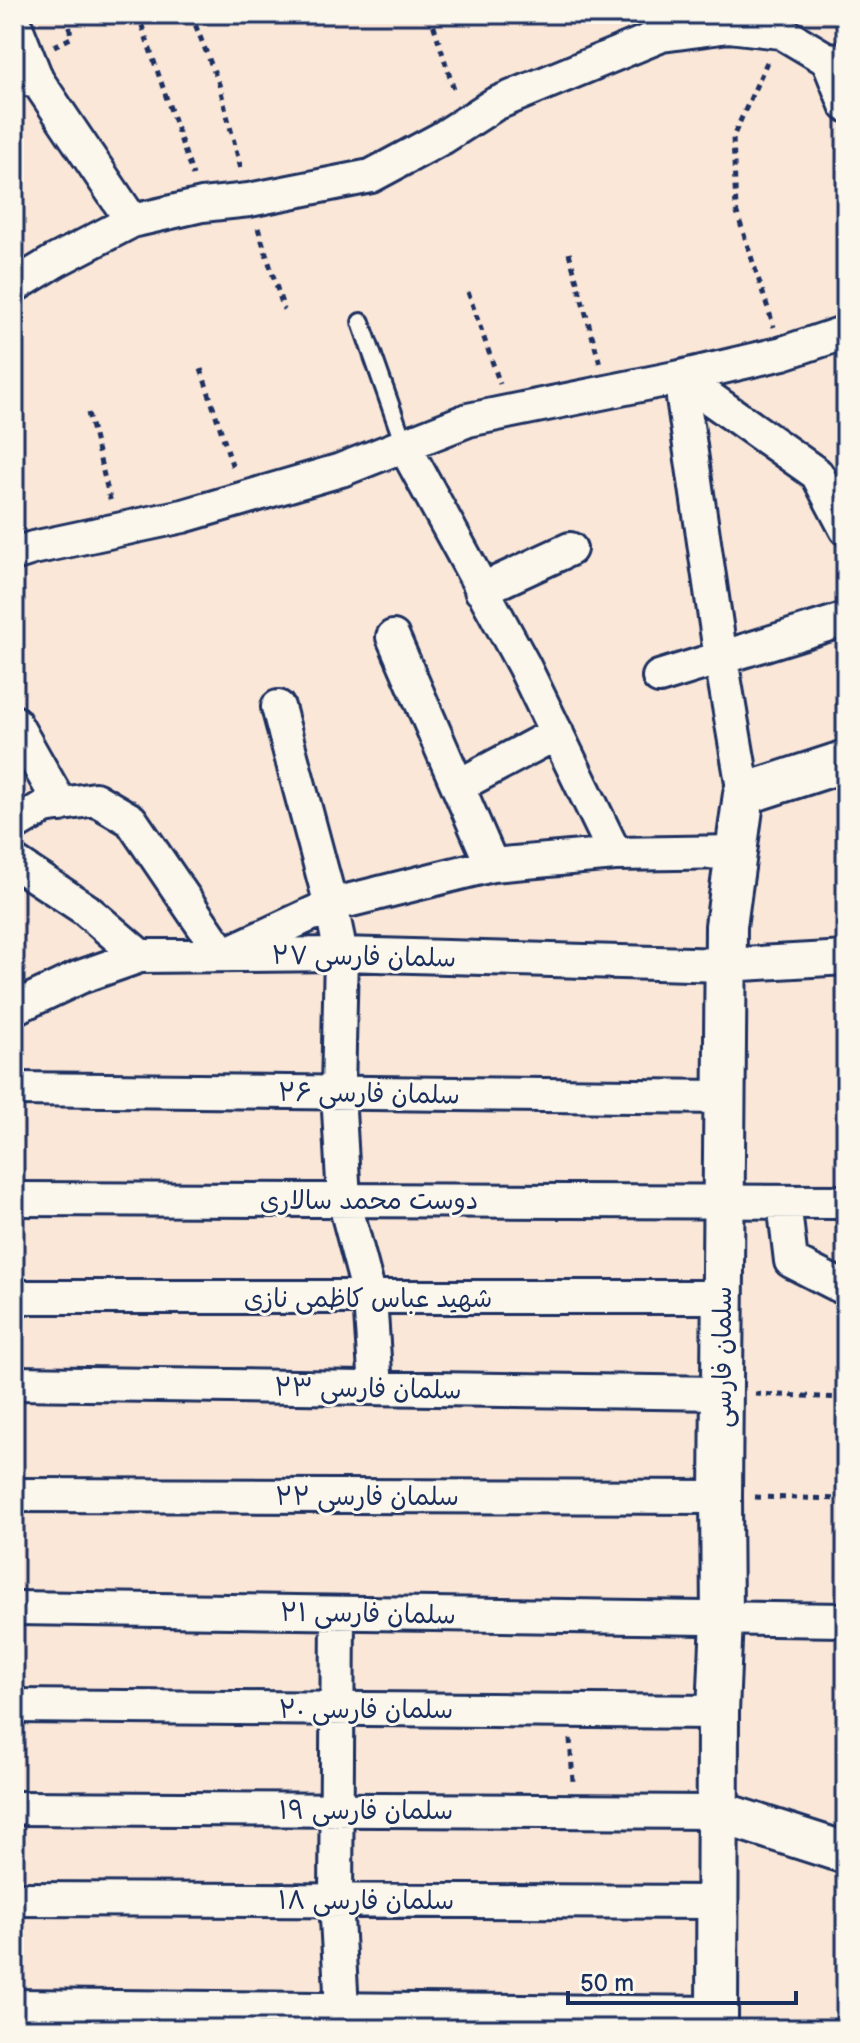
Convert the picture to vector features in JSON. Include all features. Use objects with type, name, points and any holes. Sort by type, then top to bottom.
[{"type":"street","points":[[14,22],[26,79],[132,221]]},
{"type":"street","points":[[14,286],[132,221],[202,205],[249,200],[371,176],[495,104],[662,35],[782,23],[837,60],[846,105]]},
{"type":"street","points":[[14,554],[183,516],[341,470],[468,420],[680,377],[783,353],[846,332]]},
{"type":"street","points":[[680,377],[817,474],[846,529]]},
{"type":"street","points":[[680,377],[744,794],[846,761]]},
{"type":"street","points":[[405,447],[524,666],[615,854]]},
{"type":"street","points":[[481,590],[570,549]]},
{"type":"street","points":[[659,677],[846,619]]},
{"type":"street","points":[[393,637],[492,865]]},
{"type":"street","points":[[278,707],[331,905],[341,954],[338,1092],[344,1200],[370,1298],[376,1388]]},
{"type":"street","points":[[14,722],[61,805]]},
{"type":"street","points":[[458,786],[557,733]]},
{"type":"street","name":"سلمان فارسی","points":[[717,2021],[725,965],[726,926],[744,794]]},
{"type":"street","points":[[14,825],[44,807],[95,799],[131,820],[223,955],[331,905],[492,865],[615,854],[736,852]]},
{"type":"street","points":[[14,862],[85,909],[140,956]]},
{"type":"street","name":"سلمان فارسی ۲۷","points":[[14,1008],[80,977],[140,956],[341,954],[725,965],[846,958]]},
{"type":"street","name":"سلمان فارسی ۲۶","points":[[14,1089],[724,1097]]},
{"type":"street","name":"دوست محمد سالاری","points":[[14,1199],[846,1202]]},
{"type":"street","points":[[784,1202],[791,1261],[846,1289]]},
{"type":"street","name":"شهید عباس کاظمی نازی","points":[[14,1297],[722,1297]]},
{"type":"street","name":"سلمان فارسی ۲۳","points":[[14,1383],[722,1393]]},
{"type":"street","name":"سلمان فارسی ۲۲","points":[[14,1495],[721,1497]]},
{"type":"street","name":"سلمان فارسی ۲۱","points":[[14,1608],[846,1620]]},
{"type":"street","points":[[338,1613],[336,1900],[344,2019]]},
{"type":"street","name":"سلمان فارسی ۲۰","points":[[14,1706],[718,1712]]},
{"type":"street","name":"سلمان فارسی ۱۹","points":[[14,1808],[718,1812]]},
{"type":"street","points":[[718,1812],[846,1853]]},
{"type":"street","name":"سلمان فارسی ۱۸","points":[[14,1899],[718,1902]]},
{"type":"street","points":[[14,2006],[344,2019],[717,2021]]},
{"type":"lane","points":[[361,322],[405,447]]},
{"type":"path","points":[[138,14],[202,205]]},
{"type":"path","points":[[191,14],[219,84],[249,200],[284,310]]},
{"type":"path","points":[[284,14],[287,21],[306,14]]},
{"type":"path","points":[[430,14],[465,123]]},
{"type":"path","points":[[782,23],[733,137],[736,210],[783,353]]},
{"type":"path","points":[[569,253],[607,392]]},
{"type":"path","points":[[468,292],[509,412]]},
{"type":"path","points":[[201,369],[243,498]]},
{"type":"path","points":[[88,413],[118,531]]},
{"type":"path","points":[[722,1393],[846,1398]]},
{"type":"path","points":[[721,1497],[846,1499]]},
{"type":"path","points":[[569,1710],[574,1811]]}]
